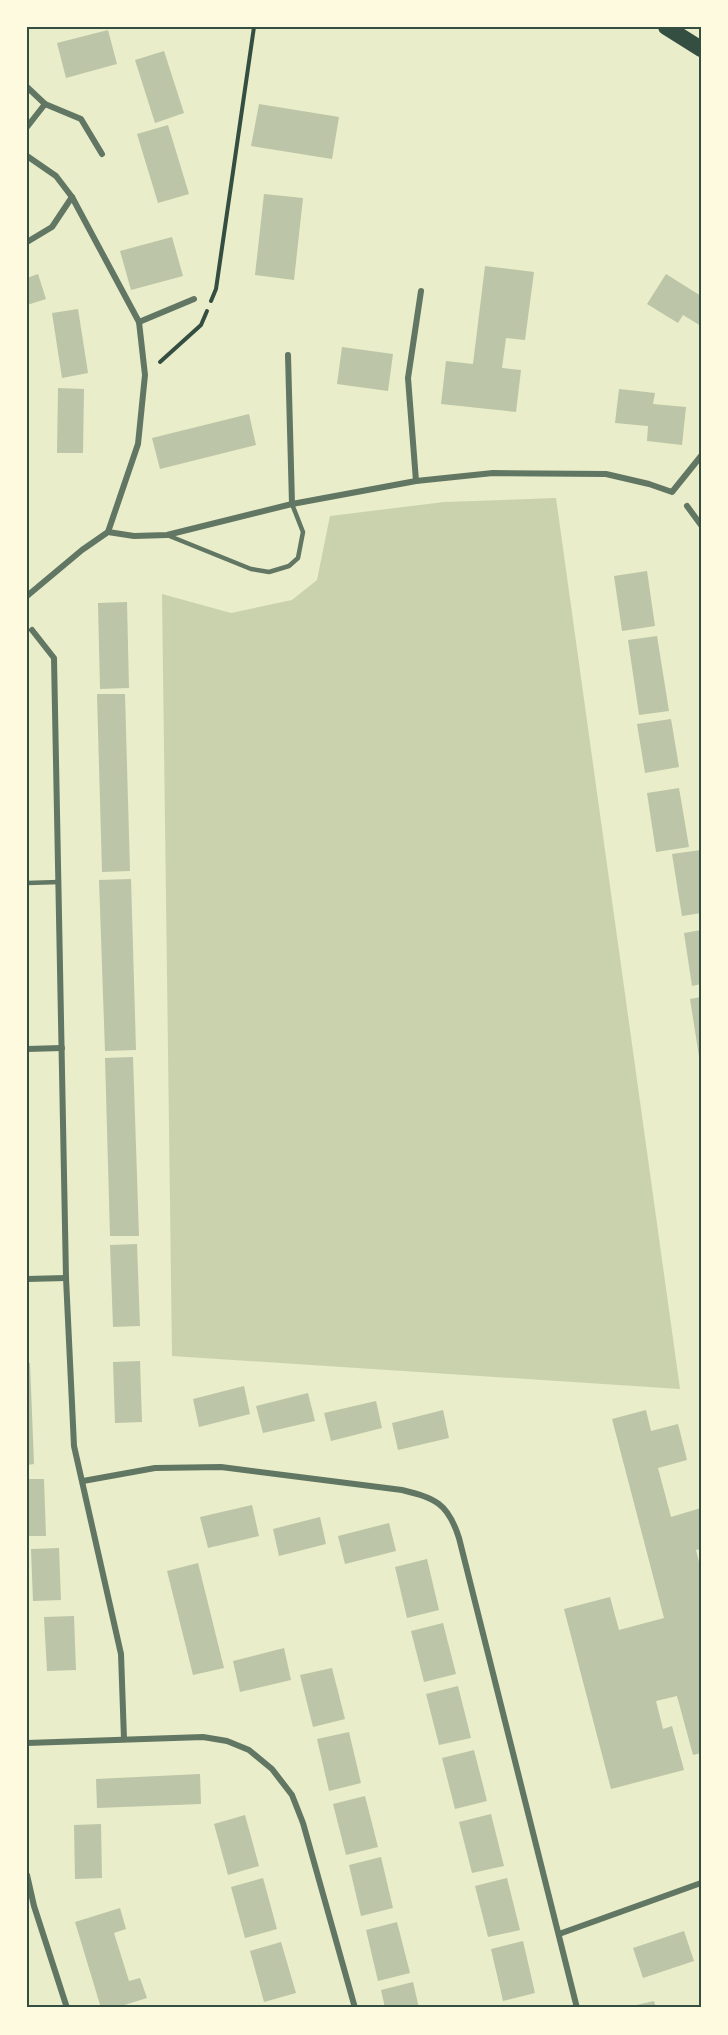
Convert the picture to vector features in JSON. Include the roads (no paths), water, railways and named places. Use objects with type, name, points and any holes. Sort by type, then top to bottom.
[{"type":"highway","points":[[666,27],[701,49]]},
{"type":"street","points":[[27,87],[45,104],[81,119],[102,153]]},
{"type":"street","points":[[27,127],[45,104]]},
{"type":"street","points":[[27,156],[56,176],[72,197],[139,322],[145,375],[138,444],[108,532],[82,550],[27,596]]},
{"type":"street","points":[[27,242],[52,226],[72,197]]},
{"type":"street","points":[[416,481],[408,378],[421,291]]},
{"type":"street","points":[[139,322],[194,298]]},
{"type":"street","points":[[288,355],[292,504]]},
{"type":"street","points":[[108,532],[134,536],[167,535],[292,504],[416,481],[493,473],[606,474],[672,492],[701,456]]},
{"type":"street","points":[[687,506],[701,525]]},
{"type":"street","points":[[32,630],[54,658],[66,1278],[74,1446],[122,1654],[124,1739]]},
{"type":"street","points":[[27,1049],[62,1048]]},
{"type":"street","points":[[27,1279],[66,1278]]},
{"type":"street","points":[[83,1481],[155,1468],[221,1467],[402,1490],[425,1496],[442,1506],[453,1519],[459,1538],[577,2008]]},
{"type":"street","points":[[27,1743],[203,1737],[227,1741],[249,1750],[272,1769],[292,1795],[303,1823],[354,2008]]},
{"type":"street","points":[[27,1875],[34,1906],[67,2008]]},
{"type":"street","points":[[559,1934],[701,1883]]},
{"type":"lane","points":[[167,535],[251,568],[269,572],[289,566],[298,558],[303,532],[292,504]]},
{"type":"lane","points":[[27,883],[59,882]]}]
